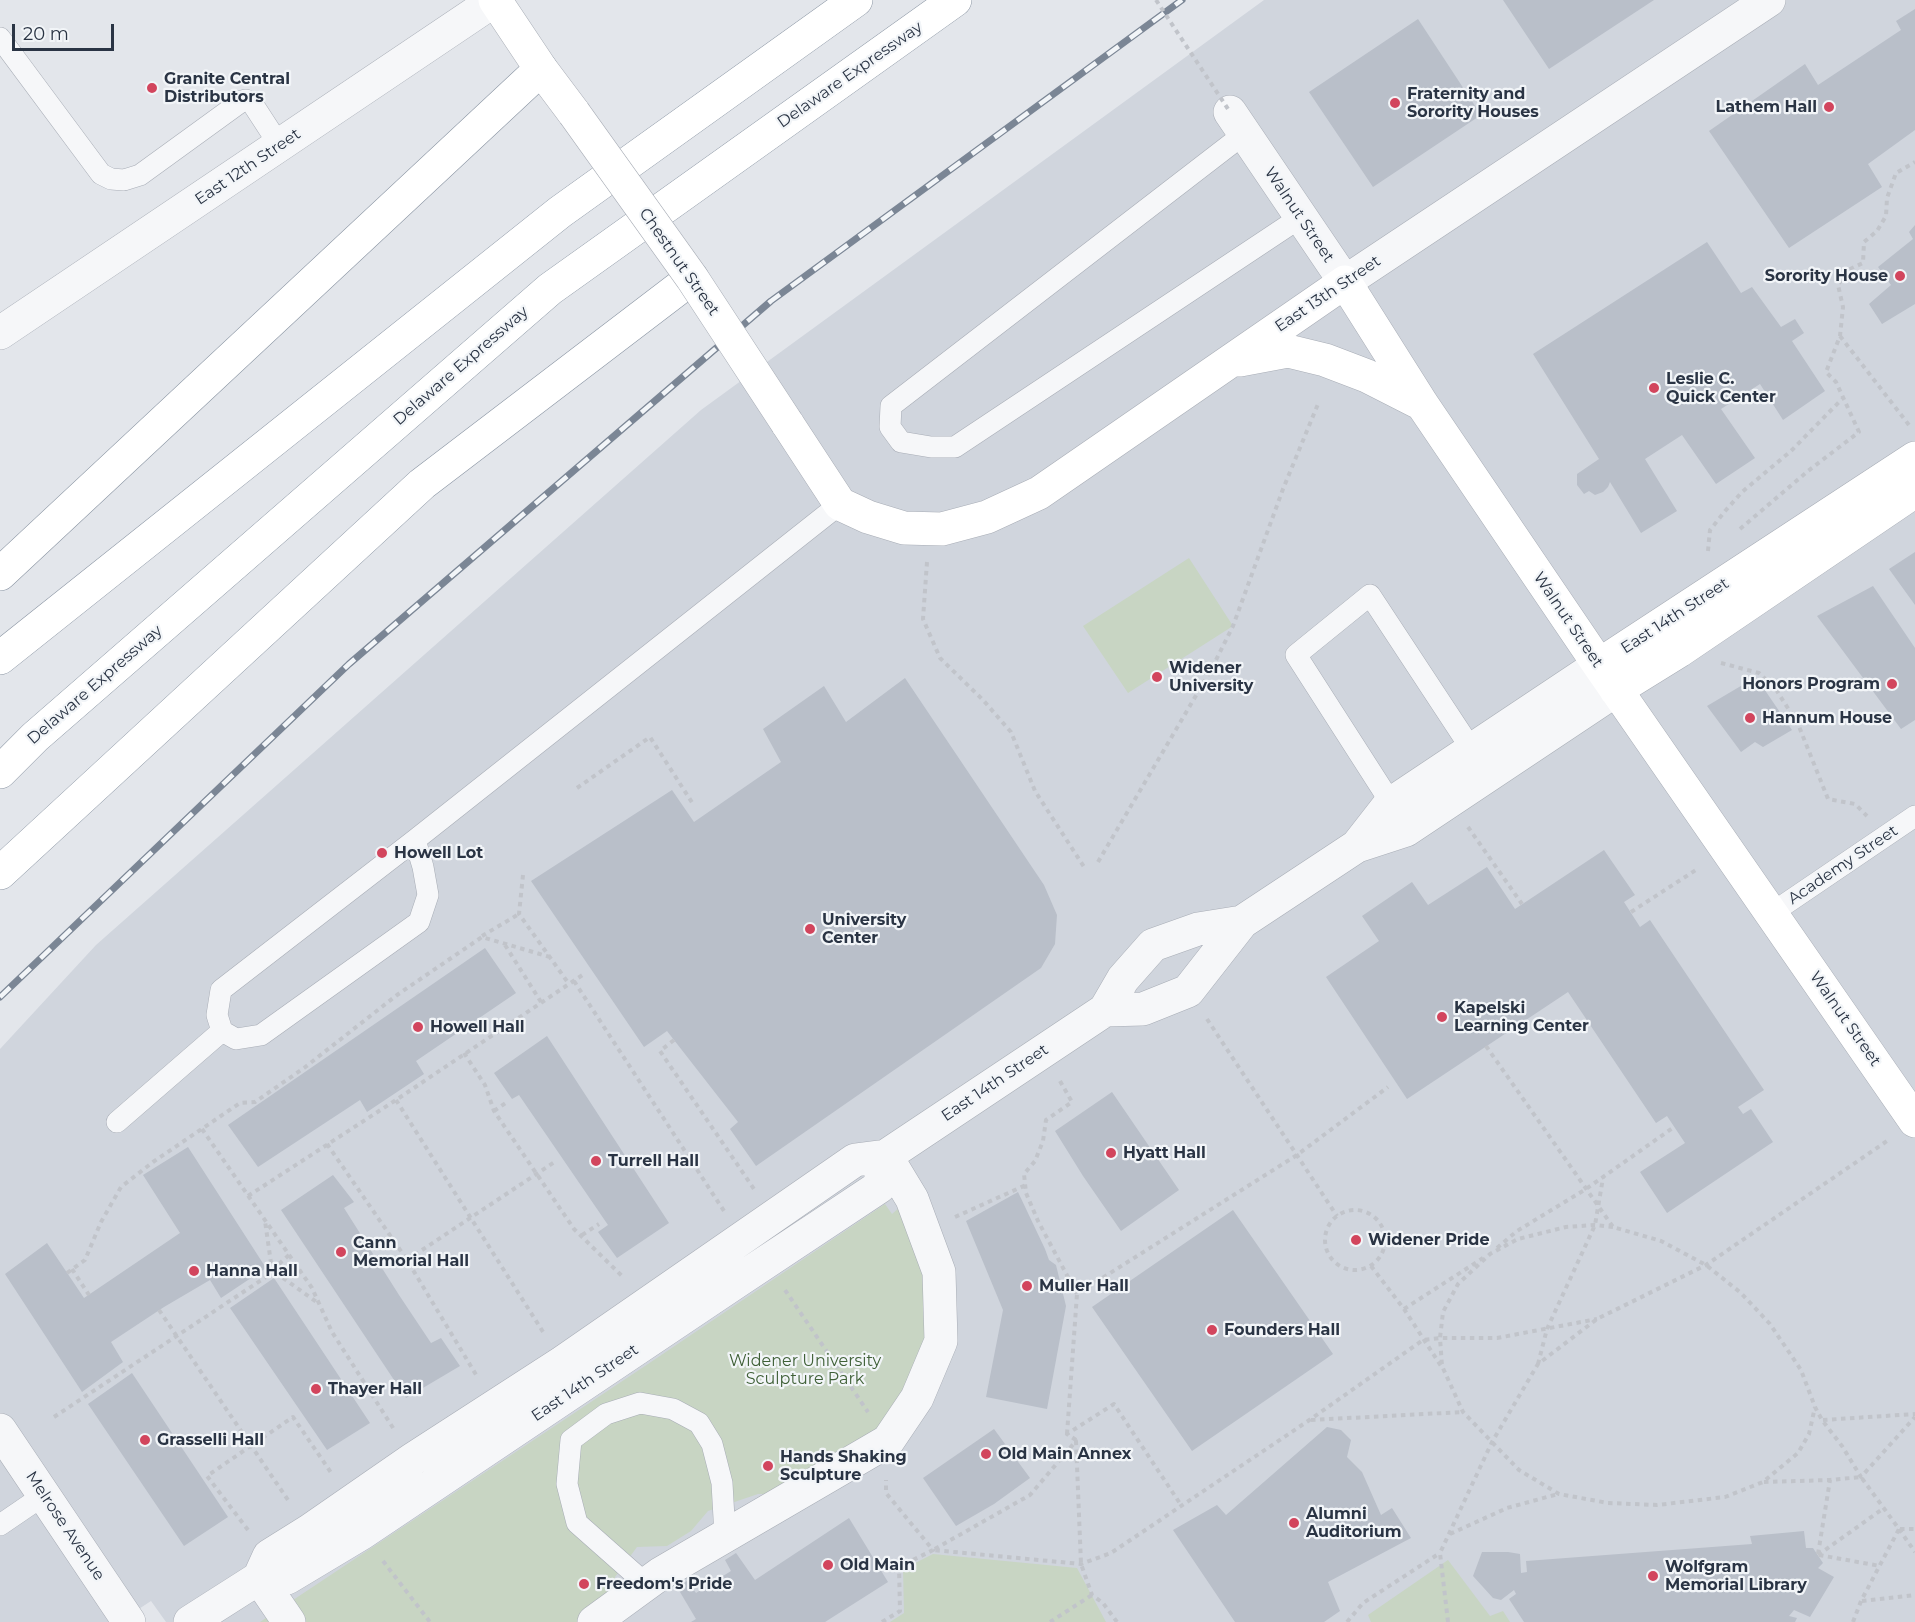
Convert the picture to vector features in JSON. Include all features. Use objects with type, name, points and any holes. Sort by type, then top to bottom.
[{"type":"main road","name":"Chestnut Street","points":[[495,0],[541,69],[692,278],[787,423],[854,511]]},
{"type":"main road","points":[[0,658],[560,212],[856,0]]},
{"type":"main road","name":"Delaware Expressway","points":[[0,772],[35,737],[549,289],[956,0]]},
{"type":"main road","points":[[0,574],[541,69]]},
{"type":"main road","points":[[0,873],[422,484],[692,278]]},
{"type":"main road","name":"East 13th Street","points":[[854,511],[904,528],[942,529],[987,517],[1039,493],[1345,282]]},
{"type":"main road","name":"Walnut Street","points":[[1345,282],[1422,404],[1607,678],[1772,913],[1906,1128]]},
{"type":"main road","points":[[1226,363],[1288,351],[1325,360],[1367,376],[1422,404]]},
{"type":"main road","name":"East 14th Street","points":[[1607,678],[1912,474]]},
{"type":"main road","name":"East 14th Street","points":[[1607,678],[1679,651],[1912,474]]},
{"type":"street","name":"East 12th Street","points":[[0,333],[495,0]]},
{"type":"street","name":"East 13th Street","points":[[1345,282],[1769,0]]},
{"type":"street","name":"Walnut Street","points":[[1237,123],[1345,282]]},
{"type":"street","name":"East 14th Street","points":[[1357,846],[1391,803],[1472,750],[1607,678]]},
{"type":"street","name":"East 14th Street","points":[[1188,991],[1242,922],[1357,846],[1406,830],[1450,802],[1607,678]]},
{"type":"street","name":"East 14th Street","points":[[190,1622],[309,1531],[413,1459],[563,1362],[855,1160],[886,1156],[1104,1010],[1123,979],[1152,945],[1198,929],[1242,922]]},
{"type":"street","points":[[1104,1010],[1143,1009],[1188,991]]},
{"type":"street","name":"East 14th Street","points":[[264,1567],[287,1578],[362,1533],[879,1188],[886,1156]]},
{"type":"street","points":[[594,1622],[660,1574],[888,1441],[916,1398],[941,1341],[939,1272],[912,1199],[886,1156]]},
{"type":"street","name":"Melrose Avenue","points":[[0,1430],[129,1622]]},
{"type":"street","points":[[264,1567],[289,1622]]},
{"type":"lane","points":[[0,38],[101,174],[111,179],[132,178],[140,175],[246,100],[252,103],[280,146]]},
{"type":"lane","points":[[1237,123],[891,406],[890,427],[901,442],[931,447],[956,447],[1301,217]]},
{"type":"lane","points":[[415,840],[428,896],[419,922],[261,1035],[236,1039],[222,1031],[217,1015],[221,990],[415,840],[854,511]]},
{"type":"lane","points":[[1391,803],[1296,655],[1370,595],[1472,750]]},
{"type":"lane","name":"Academy Street","points":[[1772,913],[1915,816]]},
{"type":"lane","points":[[117,1122],[222,1031]]},
{"type":"lane","points":[[646,1584],[577,1523],[567,1484],[571,1440],[606,1414],[640,1403],[673,1409],[699,1423],[712,1444],[722,1484],[725,1536]]},
{"type":"lane","points":[[0,1525],[44,1495]]},
{"type":"path","points":[[1156,0],[1237,123]]},
{"type":"path","points":[[1733,536],[1808,471],[1859,432],[1836,382],[1826,372],[1840,336],[1843,307],[1838,285],[1848,270],[1863,263],[1864,242],[1877,231],[1886,216],[1887,198],[1896,173],[1915,162]]},
{"type":"path","points":[[1840,336],[1915,433]]},
{"type":"path","points":[[1716,550],[1708,557],[1710,530],[1726,510],[1742,492],[1791,451],[1844,398]]},
{"type":"path","points":[[1098,862],[1211,670],[1233,626],[1283,489],[1318,404]]},
{"type":"path","points":[[929,528],[923,619],[940,658],[983,700],[1011,732],[1035,791],[1086,870]]},
{"type":"path","points":[[1679,651],[1759,673],[1775,688],[1798,724],[1828,799],[1855,804],[1886,836]]},
{"type":"path","points":[[577,788],[650,737],[693,804]]},
{"type":"path","points":[[1450,802],[1522,904]]},
{"type":"path","points":[[1631,912],[1727,849]]},
{"type":"path","points":[[524,874],[519,914],[568,984]]},
{"type":"path","points":[[67,1273],[85,1260],[101,1222],[121,1187],[153,1162],[240,1103],[255,1102],[304,1068],[397,995],[519,914]]},
{"type":"path","points":[[482,937],[550,957]]},
{"type":"path","points":[[504,944],[541,1002]]},
{"type":"path","points":[[248,1196],[584,974]]},
{"type":"path","points":[[574,981],[743,1239]]},
{"type":"path","points":[[1188,991],[1337,1215]]},
{"type":"path","points":[[674,1040],[660,1051],[773,1217]]},
{"type":"path","points":[[1486,1047],[1613,1227]]},
{"type":"path","points":[[1042,1052],[1072,1102],[1046,1120],[1043,1141],[1035,1161],[1024,1174],[1026,1193],[1038,1221],[1077,1294],[1067,1434]]},
{"type":"path","points":[[464,1053],[485,1085],[494,1111],[574,1229],[649,1301]]},
{"type":"path","points":[[1077,1294],[1297,1155],[1388,1087]]},
{"type":"path","points":[[396,1100],[563,1362]]},
{"type":"path","points":[[494,1111],[507,1102]]},
{"type":"path","points":[[1442,1366],[1440,1338],[1443,1312],[1458,1284],[1517,1231],[1586,1189],[1674,1127]]},
{"type":"path","points":[[1538,1364],[1597,1319],[1706,1265],[1906,1128]]},
{"type":"path","points":[[202,1129],[312,1288],[332,1332],[413,1459]]},
{"type":"path","points":[[327,1144],[407,1260],[495,1407]]},
{"type":"path","points":[[407,1260],[556,1161]]},
{"type":"path","points":[[1347,1622],[1363,1603],[1440,1553],[1492,1442],[1538,1364],[1547,1329],[1594,1225],[1603,1177]]},
{"type":"path","points":[[946,1221],[1026,1185]]},
{"type":"path","points":[[1346,1211],[1365,1212],[1374,1216],[1381,1223],[1385,1242],[1384,1251],[1379,1260],[1362,1270],[1351,1271],[1333,1262],[1324,1243],[1325,1232],[1337,1215],[1346,1211]]},
{"type":"path","points":[[264,1219],[272,1270],[319,1303]]},
{"type":"path","points":[[582,1236],[599,1224]]},
{"type":"path","points":[[1404,1309],[1490,1254],[1518,1239],[1566,1227],[1594,1225],[1613,1227],[1661,1241],[1706,1265],[1741,1293],[1770,1324],[1801,1370],[1822,1420],[1915,1552]]},
{"type":"path","points":[[54,1417],[269,1275],[289,1255]]},
{"type":"path","points":[[766,1262],[888,1441],[886,1493],[933,1550],[1081,1564],[1111,1553],[1308,1421],[1423,1340],[1497,1338],[1597,1319]]},
{"type":"path","points":[[1371,1266],[1404,1309],[1442,1366],[1463,1412],[1519,1470],[1559,1494],[1608,1503],[1657,1505],[1725,1497],[1763,1482],[1798,1453],[1809,1434],[1815,1407]]},
{"type":"path","points":[[72,1269],[89,1295]]},
{"type":"path","points":[[159,1311],[309,1531]]},
{"type":"path","points":[[1067,1434],[1114,1404],[1181,1505]]},
{"type":"path","points":[[1308,1421],[1463,1412]]},
{"type":"path","points":[[1822,1420],[1915,1415]]},
{"type":"path","points":[[1763,1482],[1862,1477],[1915,1415]]},
{"type":"path","points":[[264,1567],[207,1476],[294,1417],[351,1502]]},
{"type":"path","points":[[1067,1434],[1076,1441],[1081,1564],[1092,1594],[1103,1603],[1117,1622]]},
{"type":"path","points":[[882,1622],[900,1611],[899,1567],[1030,1495],[1076,1441]]},
{"type":"path","points":[[1818,1555],[1830,1480]]},
{"type":"path","points":[[1449,1534],[1507,1508],[1559,1494]]},
{"type":"path","points":[[1818,1555],[1884,1508]]},
{"type":"path","points":[[1899,1529],[1915,1529]]},
{"type":"path","points":[[1853,1622],[1861,1601],[1899,1529]]},
{"type":"path","points":[[362,1533],[430,1622]]},
{"type":"path","points":[[1440,1553],[1448,1622]]},
{"type":"path","points":[[1818,1555],[1880,1566]]},
{"type":"path","points":[[1050,1622],[1092,1594]]},
{"type":"path","points":[[1861,1601],[1915,1595]]},
{"type":"shaded area","name":"Widener University","points":[[1264,0],[1915,0],[1915,1622],[166,1622],[151,1601],[119,1622],[0,1622],[0,1049],[96,945],[701,410]]},
{"type":"green space","points":[[1189,558],[1233,626],[1128,693],[1083,626]]},
{"type":"green space","name":"Widener University Sculpture Park","points":[[885,1204],[892,1214],[900,1207],[924,1262],[929,1319],[920,1365],[875,1433],[766,1494],[758,1494],[708,1511],[691,1531],[667,1546],[637,1547],[615,1577],[615,1587],[578,1622],[260,1622],[648,1364]]},
{"type":"green space","points":[[933,1554],[1077,1568],[1106,1622],[890,1622],[904,1613],[903,1569]]},
{"type":"green space","points":[[1448,1560],[1490,1616],[1503,1611],[1510,1622],[1371,1622],[1368,1615]]},
{"type":"building","name":"Fraternity and Sorority Houses","points":[[1503,0],[1654,0],[1549,69]]},
{"type":"building","name":"Lathem Hall","points":[[1915,9],[1915,130],[1868,164],[1882,187],[1789,248],[1709,131],[1805,64],[1818,85],[1901,30],[1896,21]]},
{"type":"building","name":"Fraternity and Sorority Houses","points":[[1418,19],[1481,115],[1373,187],[1309,92]]},
{"type":"building","name":"Sorority House","points":[[1915,225],[1915,304],[1882,324],[1869,304],[1891,285],[1878,267],[1913,239],[1909,232]]},
{"type":"building","name":"Leslie C. Quick Center","points":[[1707,242],[1741,293],[1752,287],[1781,327],[1795,319],[1804,333],[1792,341],[1825,391],[1783,420],[1760,384],[1721,409],[1755,458],[1716,484],[1682,435],[1645,459],[1677,511],[1641,533],[1610,482],[1603,492],[1595,495],[1589,491],[1584,494],[1577,485],[1577,474],[1599,459],[1533,354]]},
{"type":"building","points":[[1915,552],[1915,605],[1889,569]]},
{"type":"building","name":"Honors Program","points":[[1873,586],[1915,648],[1915,720],[1901,729],[1817,616]]},
{"type":"building","name":"Hannum House","points":[[1756,677],[1792,730],[1763,747],[1755,742],[1741,752],[1707,706]]},
{"type":"building","name":"University Center","points":[[905,678],[1044,885],[1057,915],[1055,944],[1041,968],[756,1166],[730,1129],[738,1122],[667,1031],[644,1047],[531,881],[672,790],[694,822],[781,762],[763,729],[824,686],[846,722]]},
{"type":"building","name":"Kapelski Learning Center","points":[[1604,850],[1635,895],[1624,902],[1640,927],[1650,920],[1764,1090],[1738,1107],[1743,1114],[1751,1109],[1773,1142],[1667,1213],[1640,1172],[1685,1143],[1667,1116],[1656,1123],[1568,992],[1407,1099],[1326,977],[1379,941],[1362,916],[1412,882],[1428,905],[1487,867],[1515,909]]},
{"type":"building","name":"Howell Hall","points":[[485,948],[516,993],[416,1061],[424,1074],[367,1112],[360,1100],[258,1167],[228,1125]]},
{"type":"building","name":"Turrell Hall","points":[[547,1036],[669,1223],[617,1258],[598,1232],[608,1225],[519,1095],[512,1099],[494,1073]]},
{"type":"building","name":"Hyatt Hall","points":[[1112,1092],[1179,1190],[1121,1231],[1055,1131]]},
{"type":"building","name":"Hanna Hall","points":[[188,1147],[266,1268],[221,1298],[210,1280],[111,1342],[123,1362],[82,1392],[5,1274],[47,1243],[84,1298],[180,1233],[143,1175]]},
{"type":"building","name":"Cann Memorial Hall","points":[[333,1175],[354,1202],[344,1208],[399,1295],[431,1343],[441,1338],[460,1366],[406,1398],[281,1210]]},
{"type":"building","name":"Muller Hall","points":[[1018,1192],[1049,1260],[1056,1265],[1066,1306],[1047,1409],[986,1397],[1003,1310],[966,1221]]},
{"type":"building","name":"Founders Hall","points":[[1233,1210],[1333,1354],[1192,1451],[1092,1307]]},
{"type":"building","name":"Thayer Hall","points":[[274,1278],[370,1423],[327,1450],[230,1308]]},
{"type":"building","name":"Grasselli Hall","points":[[132,1373],[228,1517],[184,1546],[88,1404]]},
{"type":"building","name":"Alumni Auditorium","points":[[1327,1427],[1341,1430],[1351,1440],[1347,1457],[1362,1472],[1381,1515],[1392,1508],[1411,1538],[1328,1582],[1340,1611],[1324,1622],[1235,1622],[1173,1530],[1217,1505],[1226,1515]]},
{"type":"building","name":"Old Main Annex","points":[[994,1429],[1030,1478],[994,1504],[956,1526],[923,1478]]},
{"type":"building","name":"Old Main","points":[[849,1518],[888,1582],[825,1622],[691,1622],[696,1619],[677,1587],[687,1581],[696,1593],[731,1571],[725,1560],[736,1553],[755,1580]]},
{"type":"building","name":"Wolfgram Memorial Library","points":[[1804,1531],[1806,1548],[1813,1548],[1823,1563],[1818,1568],[1834,1577],[1810,1617],[1794,1610],[1789,1616],[1797,1618],[1795,1622],[1524,1622],[1509,1599],[1516,1594],[1514,1590],[1501,1600],[1493,1598],[1473,1576],[1482,1552],[1520,1554],[1521,1573],[1527,1572],[1526,1561],[1752,1544],[1750,1536]]},
{"type":"railway","points":[[0,997],[349,664],[771,301],[1182,0]]},
{"type":"place","name":"Granite Central Distributors","points":[[152,88]]},
{"type":"place","name":"Fraternity and Sorority Houses","points":[[1395,103]]},
{"type":"place","name":"Lathem Hall","points":[[1829,107]]},
{"type":"place","name":"Sorority House","points":[[1900,276]]},
{"type":"place","name":"Leslie C. Quick Center","points":[[1654,388]]},
{"type":"place","name":"Widener University","points":[[1157,677]]},
{"type":"place","name":"Honors Program","points":[[1892,684]]},
{"type":"place","name":"Hannum House","points":[[1750,718]]},
{"type":"place","name":"Howell Lot","points":[[382,853]]},
{"type":"place","name":"University Center","points":[[810,929]]},
{"type":"place","name":"Kapelski Learning Center","points":[[1442,1017]]},
{"type":"place","name":"Howell Hall","points":[[418,1027]]},
{"type":"place","name":"Hyatt Hall","points":[[1111,1153]]},
{"type":"place","name":"Turrell Hall","points":[[596,1161]]},
{"type":"place","name":"Widener Pride","points":[[1356,1240]]},
{"type":"place","name":"Cann Memorial Hall","points":[[341,1252]]},
{"type":"place","name":"Hanna Hall","points":[[194,1271]]},
{"type":"place","name":"Muller Hall","points":[[1027,1286]]},
{"type":"place","name":"Founders Hall","points":[[1212,1330]]},
{"type":"place","name":"Thayer Hall","points":[[316,1389]]},
{"type":"place","name":"Grasselli Hall","points":[[145,1440]]},
{"type":"place","name":"Old Main Annex","points":[[986,1454]]},
{"type":"place","name":"Hands Shaking Sculpture","points":[[768,1466]]},
{"type":"place","name":"Alumni Auditorium","points":[[1294,1523]]},
{"type":"place","name":"Old Main","points":[[828,1565]]},
{"type":"place","name":"Wolfgram Memorial Library","points":[[1653,1576]]},
{"type":"place","name":"Freedom's Pride","points":[[584,1584]]}]
